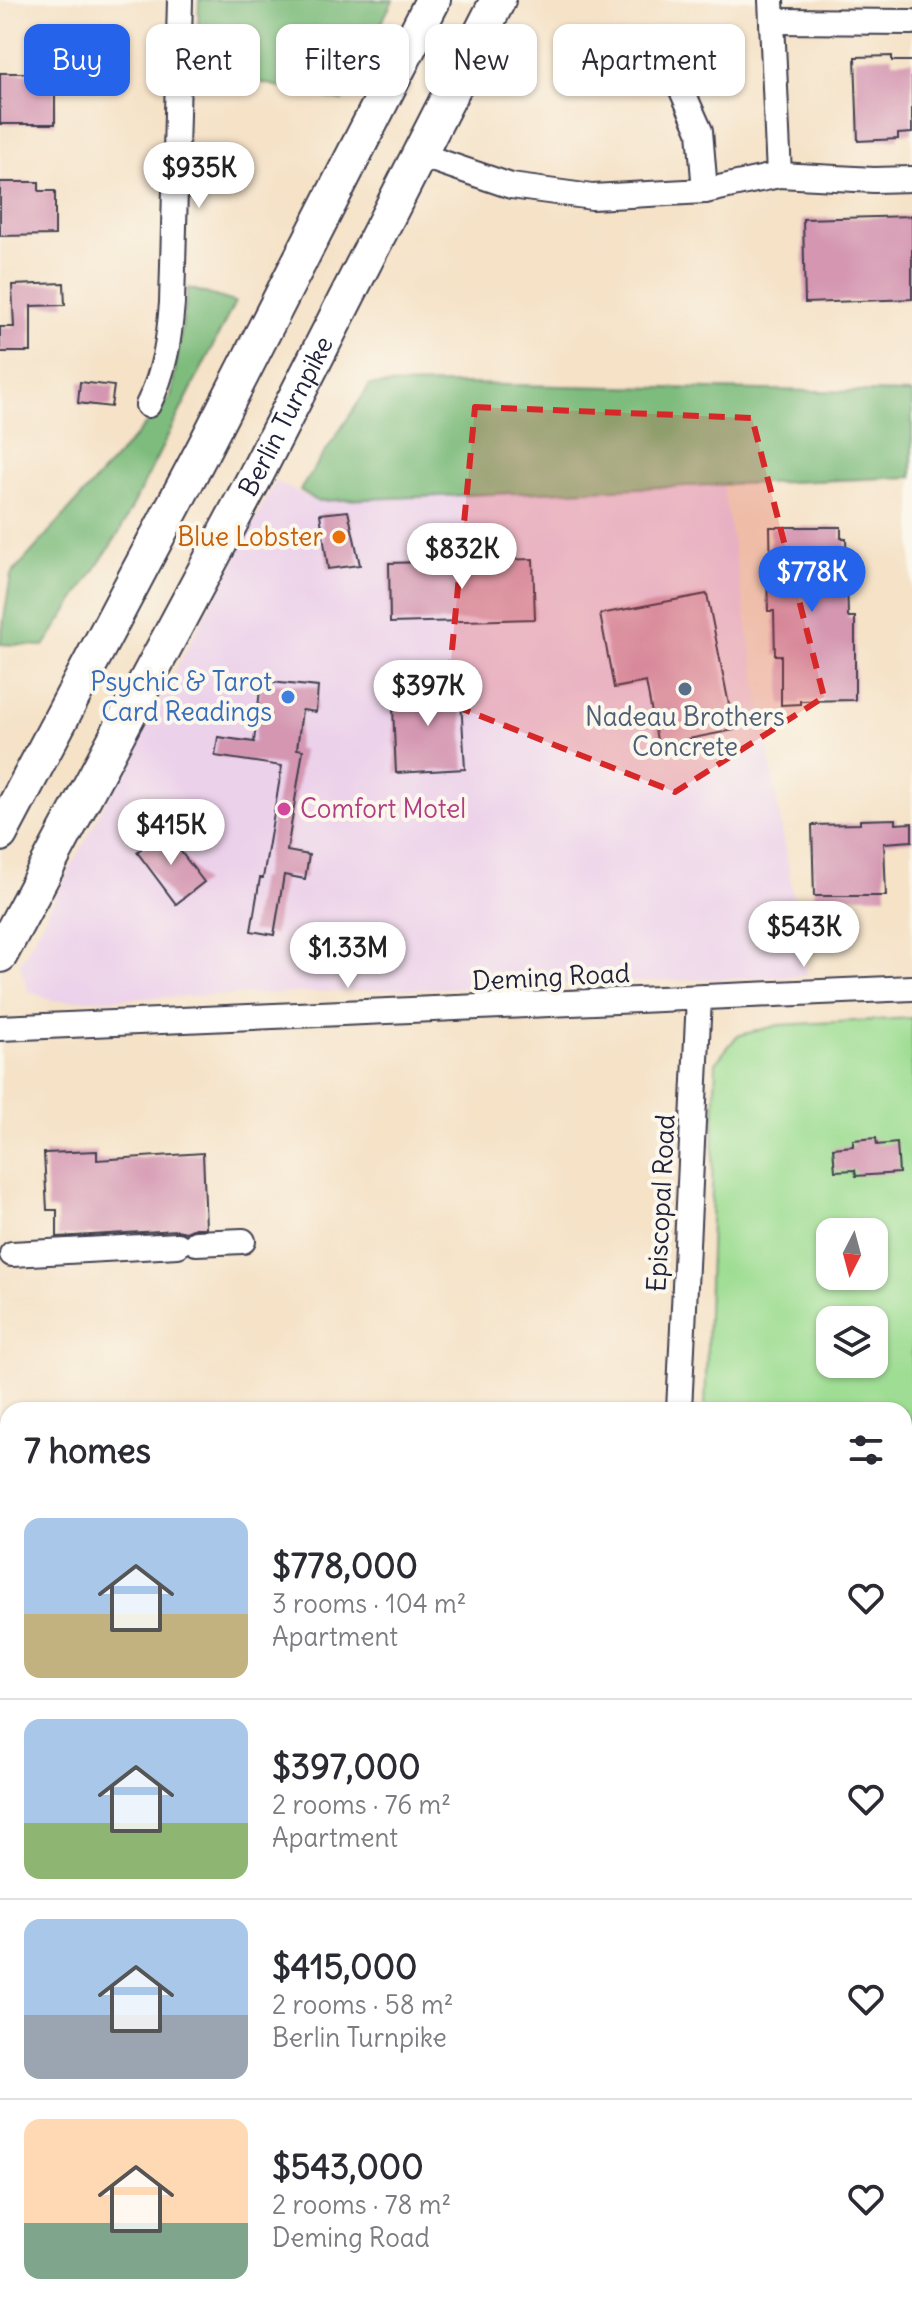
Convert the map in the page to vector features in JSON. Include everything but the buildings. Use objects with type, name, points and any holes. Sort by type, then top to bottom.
[{"type":"highway","points":[[0,834],[204,448],[433,0]]},
{"type":"highway","name":"Berlin Turnpike","points":[[0,955],[243,501],[498,0]]},
{"type":"street","points":[[148,405],[163,369],[172,303],[180,0]]},
{"type":"street","points":[[779,175],[771,11],[912,22]]},
{"type":"street","points":[[684,96],[700,131],[705,191]]},
{"type":"street","points":[[420,155],[511,186],[592,197],[705,191],[779,175],[912,179]]},
{"type":"street","name":"Deming Road","points":[[0,1028],[912,988]]},
{"type":"street","name":"Episcopal Road","points":[[679,1402],[699,998]]},
{"type":"street","points":[[12,1254],[243,1241]]},
{"type":"highlighted area","points":[[475,407],[752,418],[824,697],[675,792],[447,703]]},
{"type":"shaded area","points":[[275,482],[317,501],[723,486],[807,976],[52,1001],[27,990],[20,964]]},
{"type":"green space","points":[[199,0],[393,0],[381,24],[276,24],[276,86],[260,82],[260,24],[198,24]]},
{"type":"green space","points":[[320,96],[345,96],[342,101]]},
{"type":"green space","points":[[188,288],[235,302],[119,533],[44,646],[0,644],[11,575],[171,396]]},
{"type":"green space","points":[[370,385],[912,393],[912,477],[317,501],[300,490]]},
{"type":"green space","points":[[912,1018],[912,1402],[705,1402],[716,1062],[737,1036],[779,1025]]},
{"type":"place","name":"Blue Lobster","points":[[339,537]]},
{"type":"place","name":"Nadeau Brothers Concrete","points":[[685,689]]},
{"type":"place","name":"Psychic & Tarot Card Readings","points":[[288,697]]},
{"type":"place","name":"Comfort Motel","points":[[284,809]]}]
